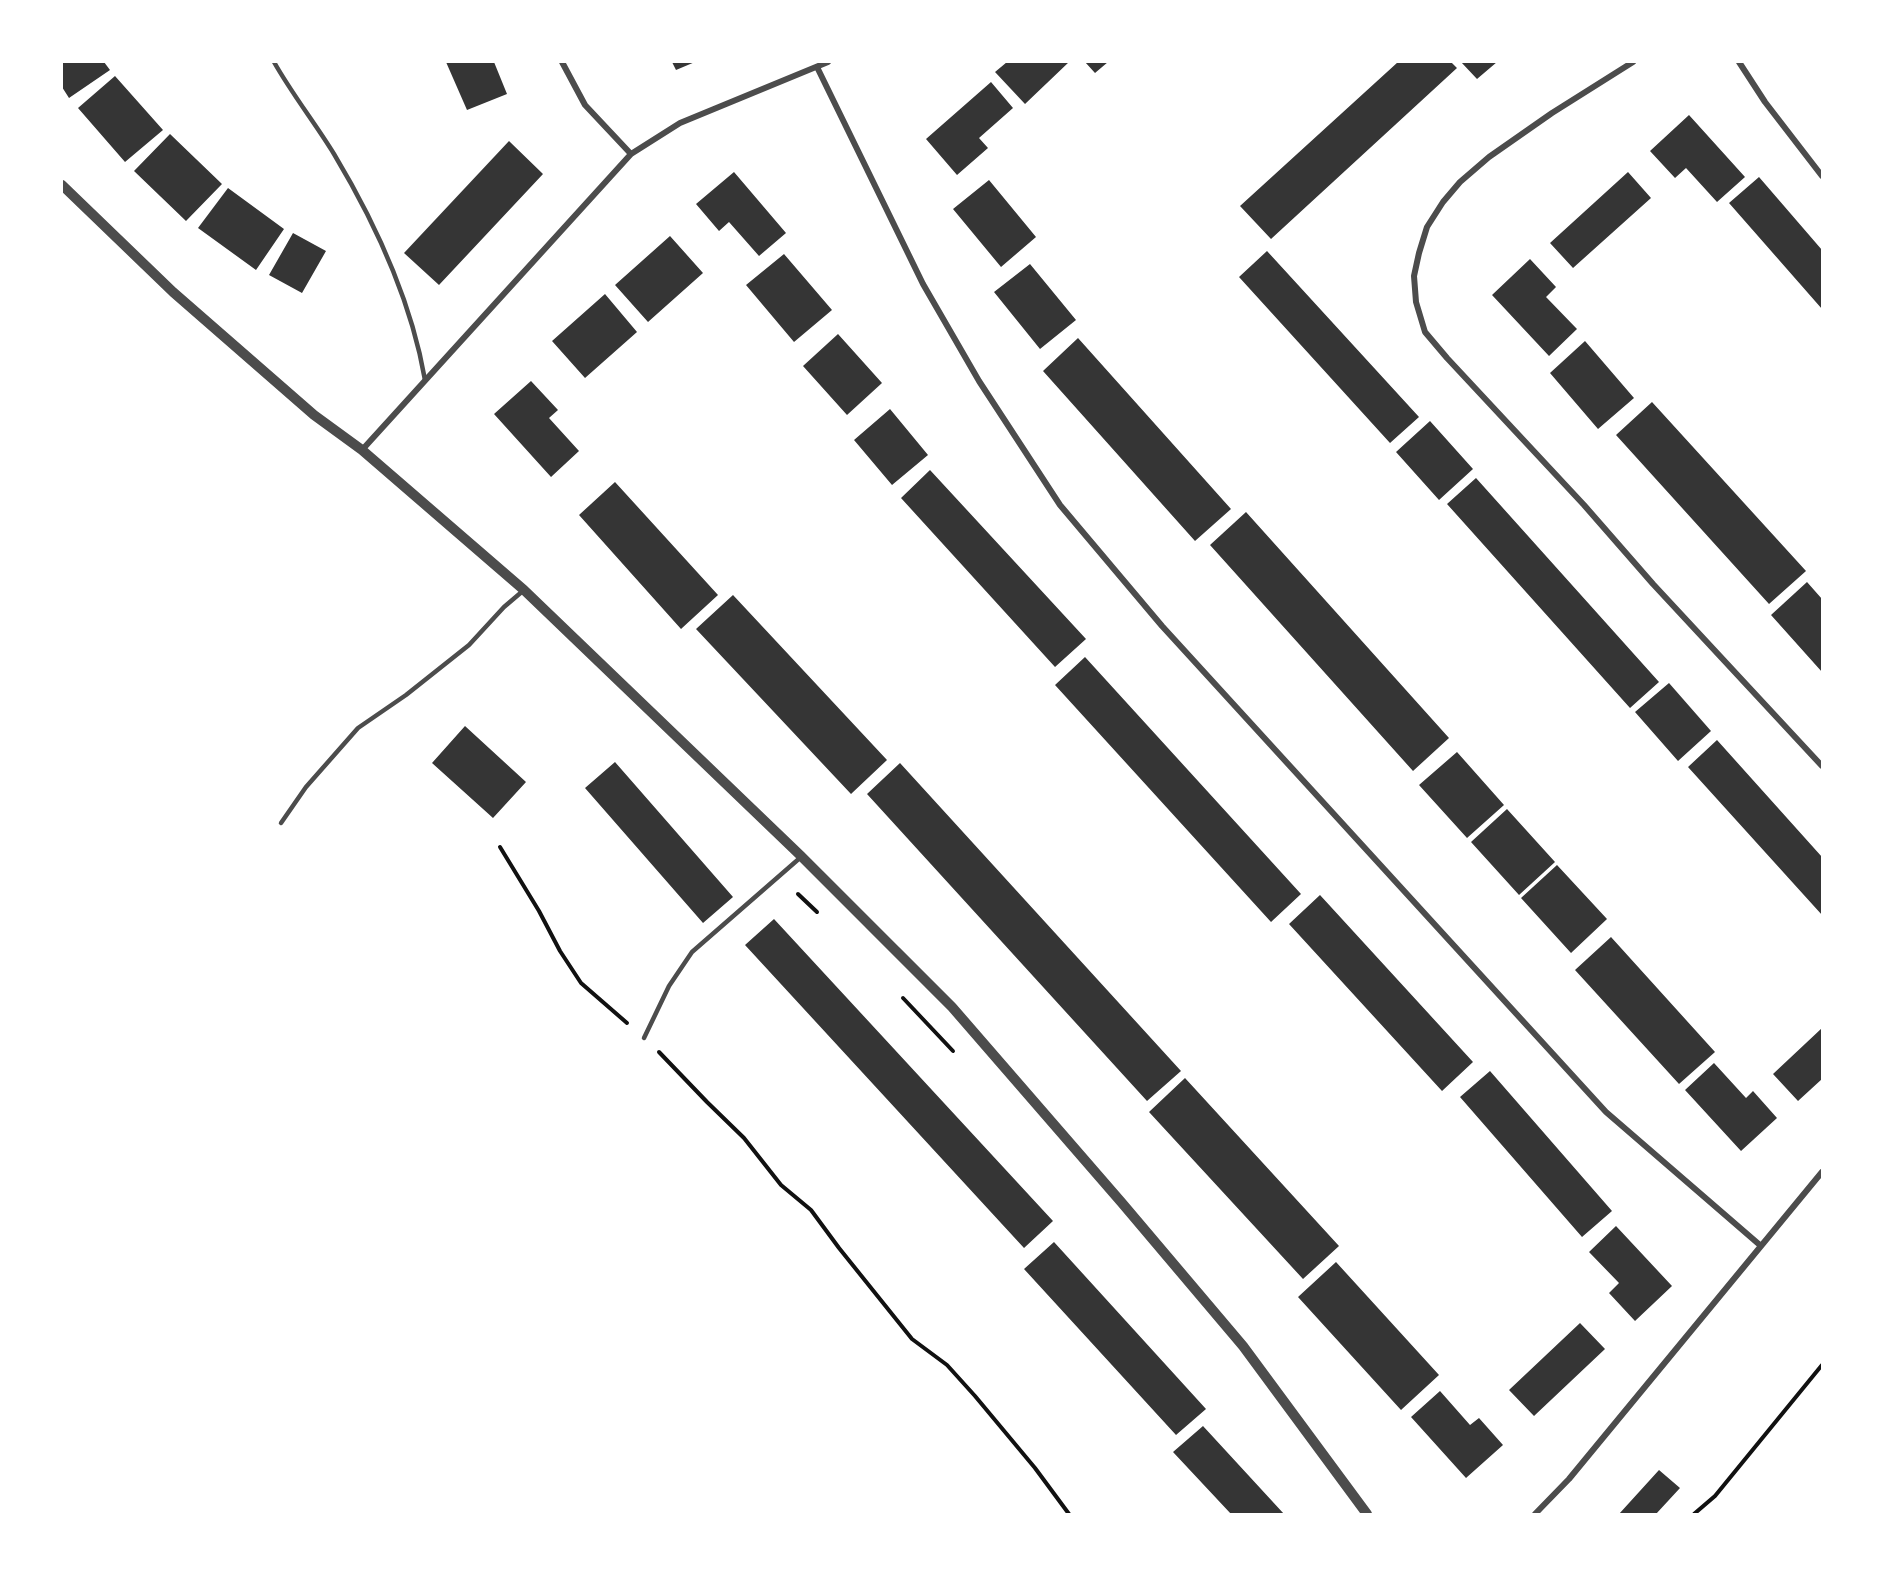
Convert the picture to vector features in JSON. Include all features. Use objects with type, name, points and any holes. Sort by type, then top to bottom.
[{"type":"street","points":[[562,62],[585,105],[631,154]]},
{"type":"street","points":[[362,450],[631,154],[680,123],[828,62]]},
{"type":"street","points":[[1633,62],[1606,77],[1543,120],[1490,157],[1460,182],[1443,202],[1427,227],[1414,276],[1416,302],[1425,332],[1447,358],[1822,766]]},
{"type":"street","points":[[1739,62],[1765,102],[1822,176]]},
{"type":"street","points":[[817,67],[923,284],[979,381],[1026,455],[1075,523],[1162,626],[1606,1112],[1761,1246]]},
{"type":"street","points":[[62,185],[182,300],[314,415],[362,450],[524,590],[801,856],[952,1007],[1243,1346],[1366,1515]]},
{"type":"street","points":[[1535,1515],[1569,1479],[1822,1172]]},
{"type":"lane","points":[[274,62],[333,153],[368,213],[395,275],[419,348],[424,380]]},
{"type":"lane","points":[[281,823],[306,787],[358,728],[406,695],[469,645],[504,607],[524,590]]},
{"type":"lane","points":[[644,1038],[674,978],[692,952],[801,856]]},
{"type":"path","points":[[500,847],[581,983],[644,1038],[744,1138],[782,1185],[811,1210],[912,1340],[947,1365],[975,1396],[1035,1468],[1069,1515]]},
{"type":"path","points":[[798,894],[820,915]]},
{"type":"path","points":[[899,994],[954,1052]]},
{"type":"path","points":[[1694,1515],[1715,1496],[1822,1365]]},
{"type":"building","points":[[62,62],[104,62],[110,70],[69,98],[62,87]]},
{"type":"building","points":[[446,62],[494,62],[507,94],[467,110]]},
{"type":"building","points":[[672,62],[695,62],[676,70]]},
{"type":"building","points":[[1007,62],[1069,62],[1025,104],[995,72]]},
{"type":"building","points":[[1085,62],[1108,62],[1095,73]]},
{"type":"building","points":[[1398,62],[1451,62],[1457,68],[1271,239],[1240,206]]},
{"type":"building","points":[[1461,62],[1497,62],[1477,79]]},
{"type":"building","points":[[115,76],[163,130],[125,162],[78,108]]},
{"type":"building","points":[[991,82],[1013,108],[979,138],[988,148],[957,175],[926,139]]},
{"type":"building","points":[[1689,115],[1745,177],[1717,202],[1686,168],[1675,178],[1650,151]]},
{"type":"building","points":[[170,134],[222,184],[186,221],[134,171]]},
{"type":"building","points":[[509,141],[543,174],[439,285],[404,253]]},
{"type":"building","points":[[734,172],[786,233],[759,256],[729,222],[719,231],[696,204]]},
{"type":"building","points":[[1628,172],[1651,198],[1573,268],[1550,243]]},
{"type":"building","points":[[1759,177],[1822,250],[1822,309],[1729,203]]},
{"type":"building","points":[[989,180],[1036,237],[1001,267],[953,209]]},
{"type":"building","points":[[228,188],[284,229],[256,270],[198,228]]},
{"type":"building","points":[[293,233],[326,251],[302,293],[269,275]]},
{"type":"building","points":[[670,236],[703,273],[648,322],[615,285]]},
{"type":"building","points":[[1267,251],[1419,417],[1390,443],[1239,277]]},
{"type":"building","points":[[784,254],[832,310],[794,342],[746,285]]},
{"type":"building","points":[[1530,259],[1556,287],[1546,297],[1577,329],[1549,356],[1492,295]]},
{"type":"building","points":[[1030,264],[1076,320],[1040,349],[994,292]]},
{"type":"building","points":[[605,294],[637,332],[585,378],[552,341]]},
{"type":"building","points":[[838,334],[882,383],[847,415],[803,366]]},
{"type":"building","points":[[1078,338],[1231,509],[1195,541],[1043,371]]},
{"type":"building","points":[[1585,341],[1634,398],[1598,429],[1550,373]]},
{"type":"building","points":[[531,381],[558,410],[549,418],[579,451],[551,477],[494,414]]},
{"type":"building","points":[[1652,402],[1806,571],[1769,604],[1616,435]]},
{"type":"building","points":[[890,409],[928,455],[892,485],[854,440]]},
{"type":"building","points":[[1430,421],[1473,469],[1439,500],[1396,452]]},
{"type":"building","points":[[930,470],[1086,639],[1055,667],[901,498]]},
{"type":"building","points":[[1476,478],[1659,682],[1630,708],[1447,504]]},
{"type":"building","points":[[615,482],[718,595],[681,629],[579,515]]},
{"type":"building","points":[[1246,512],[1449,738],[1413,771],[1210,545]]},
{"type":"building","points":[[1807,582],[1822,599],[1822,672],[1771,615]]},
{"type":"building","points":[[733,595],[887,760],[851,794],[696,629]]},
{"type":"building","points":[[1085,657],[1301,894],[1271,922],[1055,685]]},
{"type":"building","points":[[1669,683],[1711,731],[1678,761],[1635,712]]},
{"type":"building","points":[[465,726],[526,782],[493,818],[432,763]]},
{"type":"building","points":[[1717,740],[1822,857],[1822,915],[1688,767]]},
{"type":"building","points":[[1457,752],[1504,805],[1467,838],[1419,785]]},
{"type":"building","points":[[615,762],[733,897],[703,923],[585,788]]},
{"type":"building","points":[[900,763],[1181,1071],[1147,1101],[867,794]]},
{"type":"building","points":[[1507,809],[1555,862],[1519,895],[1471,842]]},
{"type":"building","points":[[1557,865],[1607,919],[1571,953],[1521,898]]},
{"type":"building","points":[[1320,895],[1473,1062],[1442,1091],[1289,924]]},
{"type":"building","points":[[774,919],[1053,1221],[1024,1248],[745,945]]},
{"type":"building","points":[[1611,937],[1715,1052],[1679,1084],[1575,970]]},
{"type":"building","points":[[1822,1028],[1822,1079],[1798,1101],[1773,1074]]},
{"type":"building","points":[[1714,1063],[1746,1098],[1753,1091],[1777,1118],[1741,1151],[1685,1090]]},
{"type":"building","points":[[1490,1071],[1612,1211],[1582,1237],[1460,1097]]},
{"type":"building","points":[[1185,1078],[1339,1246],[1303,1279],[1149,1112]]},
{"type":"building","points":[[1616,1226],[1672,1286],[1635,1321],[1609,1293],[1619,1283],[1589,1252]]},
{"type":"building","points":[[1054,1242],[1206,1409],[1176,1435],[1024,1269]]},
{"type":"building","points":[[1336,1262],[1439,1375],[1401,1410],[1298,1297]]},
{"type":"building","points":[[1580,1323],[1605,1349],[1534,1416],[1509,1390]]},
{"type":"building","points":[[1440,1391],[1470,1425],[1479,1418],[1503,1445],[1466,1478],[1411,1417]]},
{"type":"building","points":[[1203,1426],[1284,1514],[1231,1514],[1173,1452]]},
{"type":"building","points":[[1659,1470],[1680,1488],[1656,1514],[1619,1514]]}]
